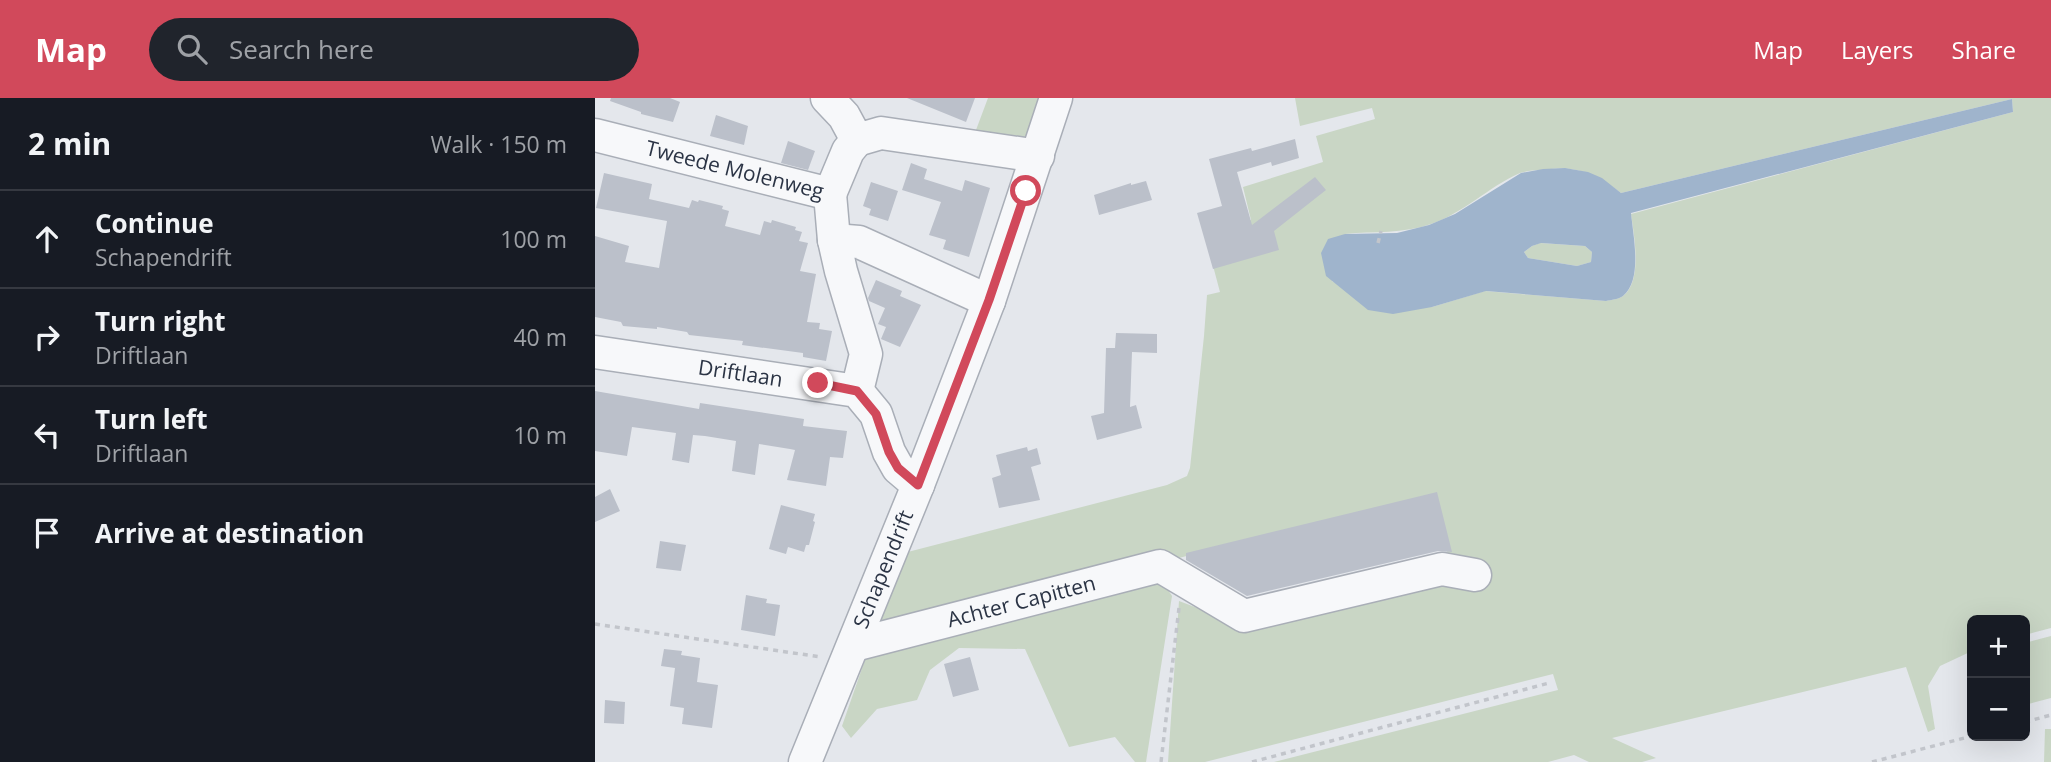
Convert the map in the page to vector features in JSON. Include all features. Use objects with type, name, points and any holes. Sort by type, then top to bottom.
[{"type":"street","points":[[827,98],[843,116],[857,139]]},
{"type":"street","name":"Schapendrift","points":[[805,762],[918,485],[989,300],[1056,98]]},
{"type":"street","points":[[830,194],[848,151],[857,139],[881,133],[1038,156]]},
{"type":"street","name":"Tweede Molenweg","points":[[595,135],[830,194],[834,240],[866,354],[857,391]]},
{"type":"street","points":[[834,240],[859,242],[989,300]]},
{"type":"street","name":"Driftlaan","points":[[595,352],[857,391]]},
{"type":"street","points":[[857,391],[876,414],[889,452],[898,468],[918,485]]},
{"type":"street","name":"Achter Capitten","points":[[851,653],[1160,566],[1244,616],[1442,569],[1475,575]]},
{"type":"path","points":[[1378,243],[1381,231]]},
{"type":"path","points":[[1161,762],[1180,599],[1188,581]]},
{"type":"path","points":[[595,624],[779,653],[851,653]]},
{"type":"path","points":[[1252,762],[1549,682]]},
{"type":"path","points":[[2030,721],[2051,715]]},
{"type":"path","points":[[1872,762],[1967,737]]},
{"type":"green space","points":[[988,98],[1046,98],[1035,139],[973,138]]},
{"type":"green space","points":[[1295,98],[2051,98],[2051,628],[2030,634],[2030,615],[1967,615],[1967,653],[1940,666],[1928,686],[1935,729],[1928,732],[1906,667],[1612,738],[1656,758],[1642,762],[1589,762],[1574,755],[1548,762],[1274,762],[1558,690],[1553,674],[1205,762],[1168,762],[1179,601],[1229,620],[1453,566],[1423,497],[918,623],[877,626],[900,554],[1167,485],[1187,476],[1190,468],[1207,295],[1220,292],[1204,232],[1251,220],[1243,187],[1323,162],[1316,136],[1375,119],[1372,108],[1300,126]],"holes":[[[2012,99],[2013,112],[1631,214],[1636,257],[1633,280],[1623,296],[1615,299],[1606,301],[1485,291],[1432,307],[1342,287],[1332,281],[1345,234],[1399,231],[1431,224],[1522,172],[1553,169],[1584,172],[1621,193]]]},
{"type":"green space","points":[[1540,243],[1585,246],[1592,252],[1591,262],[1577,266],[1528,258],[1524,252]]},
{"type":"green space","points":[[1157,573],[1172,596],[1146,762],[1135,762],[1115,737],[1069,747],[1025,649],[959,648],[930,670],[917,700],[877,709],[851,738],[842,726],[868,651]]},
{"type":"green space","points":[[2051,636],[2051,698],[2030,704],[2030,678],[2030,642]]},
{"type":"green space","points":[[2045,729],[2051,729],[2051,762],[2044,762]]},
{"type":"water","points":[[2012,99],[2013,112],[1631,213],[1635,269],[1629,289],[1623,296],[1615,299],[1606,301],[1486,291],[1432,307],[1393,314],[1368,310],[1326,276],[1321,253],[1328,239],[1345,234],[1397,233],[1429,225],[1455,214],[1521,173],[1565,168],[1588,172],[1602,178],[1621,193]],"holes":[[[1541,243],[1585,246],[1592,252],[1591,262],[1577,266],[1528,258],[1524,252]]]},
{"type":"building","points":[[611,98],[670,98],[680,102],[673,122],[641,114],[610,101]]},
{"type":"building","points":[[907,98],[975,98],[966,122]]},
{"type":"building","points":[[716,115],[748,126],[744,145],[710,136]]},
{"type":"building","points":[[1295,139],[1299,158],[1272,166],[1271,162],[1237,172],[1252,225],[1315,177],[1326,190],[1274,231],[1279,250],[1213,269],[1197,213],[1222,206],[1209,159]]},
{"type":"building","points":[[788,141],[815,151],[808,170],[781,163]]},
{"type":"building","points":[[911,163],[927,169],[924,179],[962,191],[965,180],[990,188],[969,257],[943,249],[946,240],[929,235],[941,202],[902,190]]},
{"type":"building","points":[[604,173],[652,184],[649,199],[689,208],[692,200],[723,206],[722,209],[729,211],[725,226],[760,235],[764,221],[771,223],[772,220],[796,227],[795,230],[802,232],[799,241],[808,243],[800,271],[816,274],[807,322],[820,323],[819,329],[832,331],[826,361],[803,357],[803,353],[742,345],[743,341],[689,335],[687,332],[657,327],[623,326],[621,322],[595,317],[595,236],[629,246],[625,262],[659,268],[667,221],[596,208]]},
{"type":"building","points":[[1146,181],[1152,200],[1099,215],[1094,195]]},
{"type":"building","points":[[871,182],[898,191],[888,221],[869,215],[871,209],[863,206]]},
{"type":"building","points":[[876,280],[902,291],[900,296],[921,305],[900,347],[881,339],[886,327],[878,324],[885,308],[868,298]]},
{"type":"building","points":[[1116,333],[1157,334],[1157,353],[1132,352],[1130,407],[1136,405],[1142,428],[1097,440],[1091,416],[1104,413],[1106,348],[1115,348]]},
{"type":"building","points":[[595,391],[699,409],[700,403],[804,419],[803,426],[847,431],[843,458],[830,457],[826,486],[787,480],[795,450],[759,444],[755,475],[732,471],[736,441],[705,436],[693,435],[689,463],[672,460],[676,433],[632,427],[627,456],[595,451]]},
{"type":"building","points":[[1027,447],[1028,451],[1037,448],[1041,464],[1031,467],[1040,500],[999,508],[992,478],[1001,475],[996,455]]},
{"type":"building","points":[[610,489],[620,511],[595,522],[595,497]]},
{"type":"building","points":[[1437,492],[1452,552],[1438,551],[1247,596],[1186,560],[1186,553]]},
{"type":"building","points":[[781,505],[815,514],[809,545],[806,545],[804,552],[788,547],[786,554],[769,549]]},
{"type":"building","points":[[660,541],[686,545],[681,571],[656,568]]},
{"type":"building","points":[[746,595],[780,605],[775,636],[741,630]]},
{"type":"building","points":[[664,649],[682,651],[681,655],[700,658],[697,682],[718,685],[712,728],[682,724],[684,708],[670,706],[675,668],[661,666]]},
{"type":"building","points":[[970,657],[979,690],[953,697],[944,664]]},
{"type":"building","points":[[605,700],[625,702],[624,724],[604,723]]},
{"type":"route","points":[[818,383],[857,391],[876,414],[889,452],[898,468],[918,485],[989,300],[1026,191]]}]
